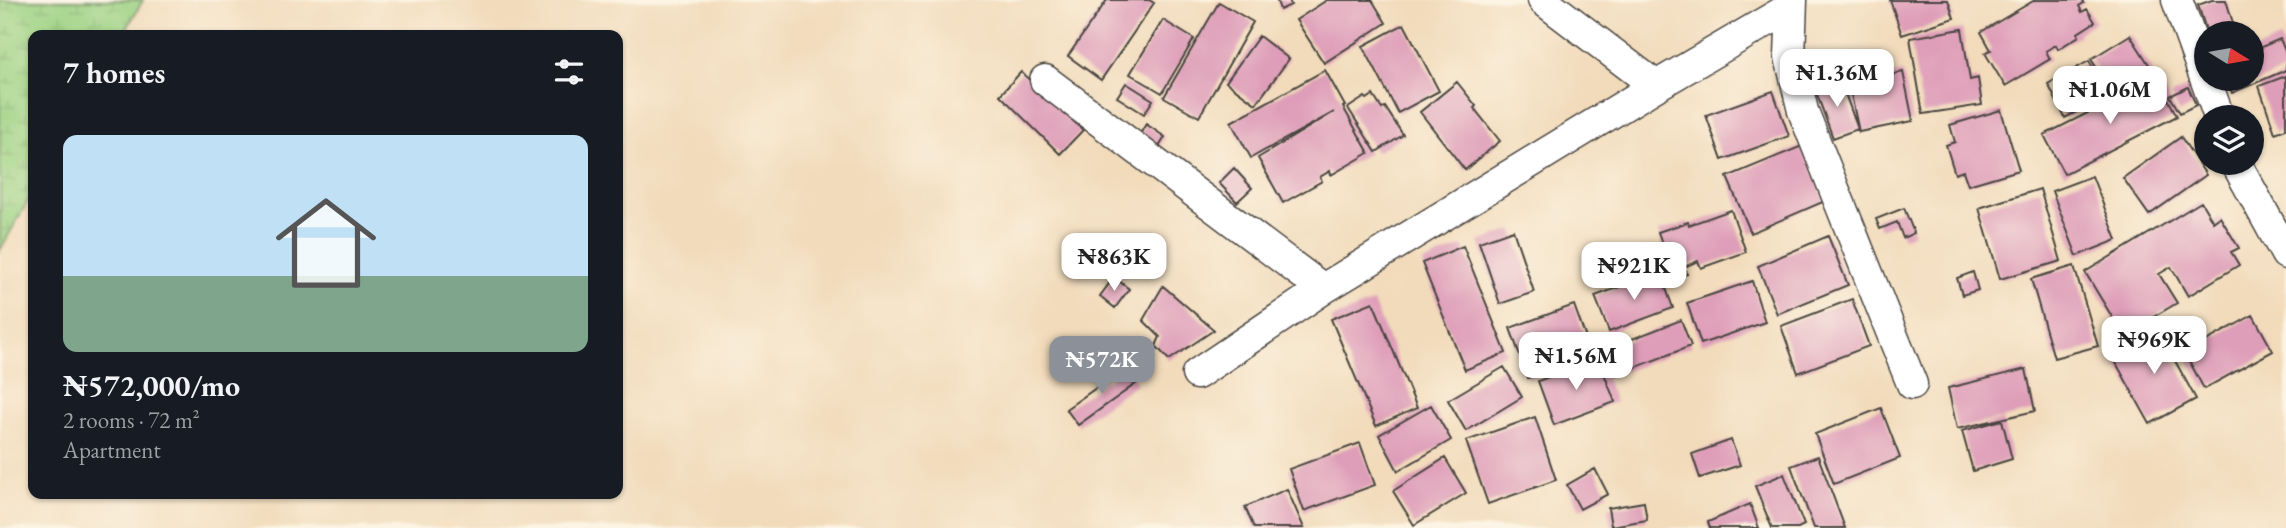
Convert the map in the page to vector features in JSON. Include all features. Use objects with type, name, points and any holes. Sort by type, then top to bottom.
[{"type":"street","points":[[1543,0],[1656,86]]},
{"type":"street","points":[[2177,0],[2214,105]]},
{"type":"street","points":[[1197,374],[1323,289],[1791,4]]},
{"type":"street","points":[[1791,4],[1790,57],[1803,111],[1912,384]]},
{"type":"street","points":[[1045,80],[1323,289]]},
{"type":"street","points":[[2243,175],[2286,254]]},
{"type":"green space","points":[[0,0],[143,0],[126,30],[28,30],[28,201],[0,250]]},
{"type":"building","points":[[1107,0],[1149,0],[1154,3],[1101,80],[1068,56]]},
{"type":"building","points":[[1289,0],[1291,5],[1280,10],[1277,1]]},
{"type":"building","points":[[1327,0],[1372,0],[1386,23],[1324,63],[1296,20]]},
{"type":"building","points":[[1890,0],[1948,0],[1954,18],[1902,35]]},
{"type":"building","points":[[2035,0],[2082,0],[2084,3],[2079,6],[2082,12],[2087,9],[2095,22],[2058,49],[2056,45],[2046,51],[2050,59],[2005,86],[1985,53],[1991,50],[1981,32]]},
{"type":"building","points":[[2212,0],[2226,0],[2232,21],[2203,21],[2198,5]]},
{"type":"building","points":[[1219,2],[1253,22],[1199,117],[1164,97]]},
{"type":"building","points":[[1163,20],[1194,39],[1162,93],[1130,74]]},
{"type":"building","points":[[1404,24],[1439,91],[1398,113],[1363,46]]},
{"type":"building","points":[[1962,29],[1970,80],[1978,78],[1982,105],[1923,114],[1910,38]]},
{"type":"building","points":[[2130,35],[2153,71],[2114,96],[2091,59]]},
{"type":"building","points":[[1259,36],[1289,59],[1256,104],[1226,82]]},
{"type":"building","points":[[2280,39],[2286,53],[2286,70],[2264,79],[2264,46]]},
{"type":"building","points":[[2089,61],[2108,95],[2065,118],[2048,84]]},
{"type":"building","points":[[1325,70],[1369,153],[1331,175],[1330,171],[1320,177],[1322,181],[1283,203],[1258,158],[1334,112],[1251,158],[1231,122]]},
{"type":"building","points":[[1021,72],[1083,130],[1060,154],[1000,95]]},
{"type":"building","points":[[1903,72],[1913,121],[1859,132],[1849,85]]},
{"type":"building","points":[[2286,76],[2286,129],[2275,133],[2261,91],[2264,91],[2264,84]]},
{"type":"building","points":[[2157,78],[2177,116],[2064,174],[2044,135]]},
{"type":"building","points":[[1840,80],[1858,129],[1833,138],[1815,89]]},
{"type":"building","points":[[1457,82],[1500,141],[1465,170],[1420,112]]},
{"type":"building","points":[[1126,83],[1153,100],[1144,114],[1117,97]]},
{"type":"building","points":[[2188,87],[2196,105],[2180,113],[2170,96]]},
{"type":"building","points":[[1773,91],[1789,136],[1722,160],[1706,115]]},
{"type":"building","points":[[1373,95],[1382,109],[1385,107],[1403,135],[1376,152],[1348,108]]},
{"type":"building","points":[[2001,110],[2019,170],[1968,185],[1963,171],[1955,174],[1946,145],[1955,142],[1950,125]]},
{"type":"building","points":[[1146,124],[1165,137],[1159,147],[1140,134]]},
{"type":"building","points":[[2181,137],[2194,157],[2194,175],[2206,175],[2149,215],[2123,178]]},
{"type":"building","points":[[1802,146],[1825,201],[1751,233],[1727,177]]},
{"type":"building","points":[[1234,168],[1252,188],[1237,202],[1219,183]]},
{"type":"building","points":[[2092,176],[2117,240],[2077,256],[2052,191]]},
{"type":"building","points":[[2040,189],[2061,261],[2000,279],[1979,208]]},
{"type":"building","points":[[2201,202],[2213,222],[2220,217],[2239,248],[2231,252],[2239,265],[2188,296],[2171,267],[2159,274],[2177,303],[2123,335],[2085,272]]},
{"type":"building","points":[[1904,208],[1914,233],[1903,238],[1897,222],[1880,229],[1876,219]]},
{"type":"building","points":[[1731,210],[1746,252],[1701,268],[1698,261],[1684,267],[1687,274],[1674,278],[1658,232],[1688,222],[1689,225]]},
{"type":"building","points":[[1513,230],[1534,292],[1500,304],[1479,242]]},
{"type":"building","points":[[1828,236],[1848,285],[1777,314],[1758,266]]},
{"type":"building","points":[[1103,243],[1115,257],[1104,267],[1092,254]]},
{"type":"building","points":[[1463,246],[1506,353],[1465,370],[1422,263]]},
{"type":"building","points":[[2074,266],[2098,346],[2054,358],[2031,279]]},
{"type":"building","points":[[1660,272],[1673,308],[1609,332],[1595,296]]},
{"type":"building","points":[[1973,272],[1978,290],[1962,295],[1957,278]]},
{"type":"building","points":[[1114,277],[1129,289],[1115,308],[1100,296]]},
{"type":"building","points":[[1752,281],[1765,322],[1701,344],[1687,303]]},
{"type":"building","points":[[1163,286],[1214,330],[1169,360],[1156,346],[1160,337],[1143,320]]},
{"type":"building","points":[[1852,299],[1869,346],[1798,373],[1781,326]]},
{"type":"building","points":[[1373,302],[1417,408],[1376,426],[1331,319]]},
{"type":"building","points":[[1574,305],[1592,355],[1528,378],[1510,328]]},
{"type":"building","points":[[2253,315],[2273,351],[2204,389],[2185,353]]},
{"type":"building","points":[[1681,320],[1691,346],[1616,375],[1606,349]]},
{"type":"building","points":[[2157,328],[2196,399],[2150,424],[2111,354]]},
{"type":"building","points":[[1598,358],[1615,402],[1554,425],[1538,381]]},
{"type":"building","points":[[1126,367],[1137,383],[1078,425],[1066,409]]},
{"type":"building","points":[[1504,367],[1522,397],[1466,431],[1448,400]]},
{"type":"building","points":[[2026,369],[2035,411],[1957,429],[1948,388]]},
{"type":"building","points":[[1431,405],[1451,440],[1398,471],[1379,435]]},
{"type":"building","points":[[1881,408],[1900,458],[1834,484],[1815,434]]},
{"type":"building","points":[[1535,417],[1556,480],[1488,504],[1466,441]]},
{"type":"building","points":[[2002,420],[2012,459],[1973,471],[1962,431]]},
{"type":"building","points":[[1731,440],[1740,465],[1700,478],[1692,454]]},
{"type":"building","points":[[1360,443],[1375,485],[1304,511],[1289,469]]},
{"type":"building","points":[[1818,456],[1845,528],[1814,528],[1791,466]]},
{"type":"building","points":[[1445,458],[1466,493],[1414,525],[1393,491]]},
{"type":"building","points":[[1595,469],[1608,494],[1580,509],[1567,485]]},
{"type":"building","points":[[1784,474],[1804,525],[1798,528],[1772,528],[1755,486]]},
{"type":"building","points":[[1287,489],[1304,528],[1254,528],[1245,507]]},
{"type":"building","points":[[1644,502],[1647,520],[1611,526],[1608,508]]},
{"type":"building","points":[[1750,504],[1759,528],[1710,528],[1708,522]]}]
